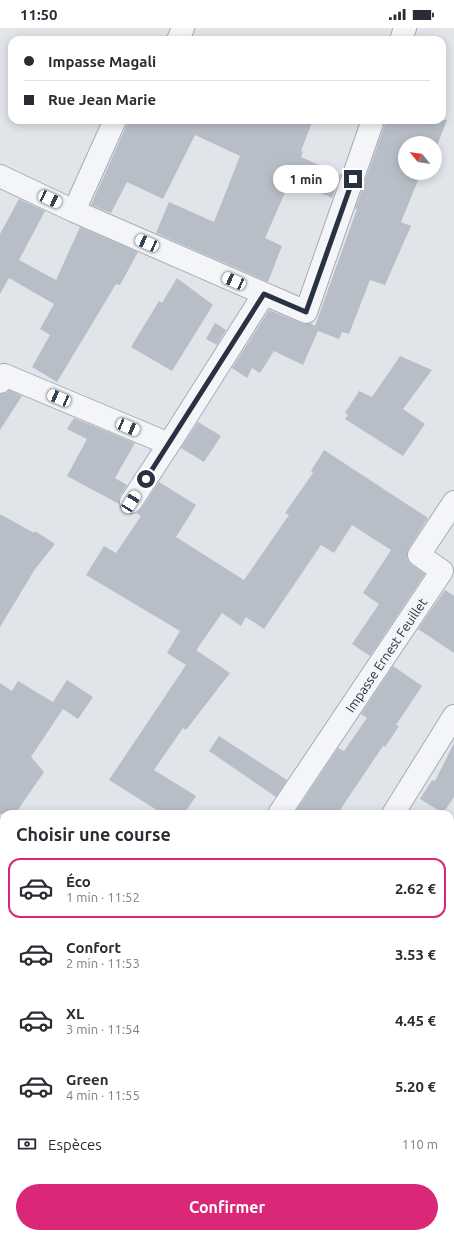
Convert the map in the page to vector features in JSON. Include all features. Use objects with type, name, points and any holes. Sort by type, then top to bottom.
[{"type":"street","points":[[74,211],[113,124]]},
{"type":"street","points":[[0,176],[74,211],[306,312],[372,124]]},
{"type":"street","points":[[131,502],[264,294]]},
{"type":"street","points":[[0,382],[4,375],[169,444]]},
{"type":"street","name":"Impasse Ernest Feuillet","points":[[282,810],[442,571],[419,555],[454,502]]},
{"type":"street","points":[[395,810],[454,716]]},
{"type":"building","points":[[127,124],[311,124],[301,151],[303,152],[301,157],[341,175],[332,198],[297,182],[294,190],[287,188],[265,238],[282,246],[268,282],[156,233],[169,202],[214,222],[240,156],[195,135],[163,199],[127,182],[111,213],[91,205]]},
{"type":"building","points":[[385,124],[445,124],[441,136],[398,136],[398,180],[418,180],[401,222],[411,226],[385,285],[370,280],[349,334],[342,332],[339,339],[318,331],[303,365],[274,351],[260,373],[252,368],[247,378],[232,368],[269,310],[301,323],[310,323],[315,326],[357,209],[355,209]]},
{"type":"building","points":[[19,199],[45,211],[19,260],[56,280],[80,227],[138,252],[120,285],[116,284],[57,382],[32,367],[50,335],[40,329],[54,304],[9,278],[0,294],[0,234]]},
{"type":"building","points":[[177,278],[213,305],[172,371],[131,347],[159,301],[162,303]]},
{"type":"building","points":[[215,323],[226,330],[217,345],[206,339]]},
{"type":"building","points":[[400,356],[432,370],[403,409],[425,424],[403,456],[345,419],[348,415],[345,413],[359,391],[372,397]]},
{"type":"building","points":[[9,390],[22,396],[0,430],[0,394],[6,393]]},
{"type":"building","points":[[74,418],[135,443],[115,478],[127,485],[120,496],[119,504],[67,476],[87,439],[67,429]]},
{"type":"building","points":[[198,422],[221,436],[204,462],[181,448]]},
{"type":"building","points":[[324,450],[428,518],[409,548],[407,555],[408,561],[425,574],[370,656],[352,644],[379,604],[363,593],[391,550],[352,525],[334,553],[321,545],[264,629],[246,617],[241,626],[222,613],[186,665],[167,653],[180,631],[86,575],[104,546],[116,553],[141,516],[136,513],[141,509],[159,482],[196,505],[176,537],[244,580],[289,515],[285,513],[313,473],[311,471]]},
{"type":"building","points":[[0,514],[34,533],[35,531],[55,544],[35,569],[0,627]]},
{"type":"building","points":[[445,590],[454,596],[454,653],[418,629]]},
{"type":"building","points":[[196,650],[230,673],[186,730],[183,728],[154,770],[196,796],[187,810],[157,810],[109,780]]},
{"type":"building","points":[[393,666],[422,686],[396,725],[399,726],[385,747],[383,746],[340,810],[297,810],[338,748],[344,751],[367,718],[361,714]]},
{"type":"building","points":[[67,680],[93,697],[78,719],[63,709],[31,757],[44,772],[18,810],[0,810],[0,683],[12,691],[18,681],[53,702]]},
{"type":"building","points":[[219,736],[287,780],[276,797],[209,751]]},
{"type":"building","points":[[454,743],[454,797],[445,810],[438,810],[420,799],[432,780],[435,781]]},
{"type":"route","points":[[146,479],[264,294],[306,312],[353,179]]}]
